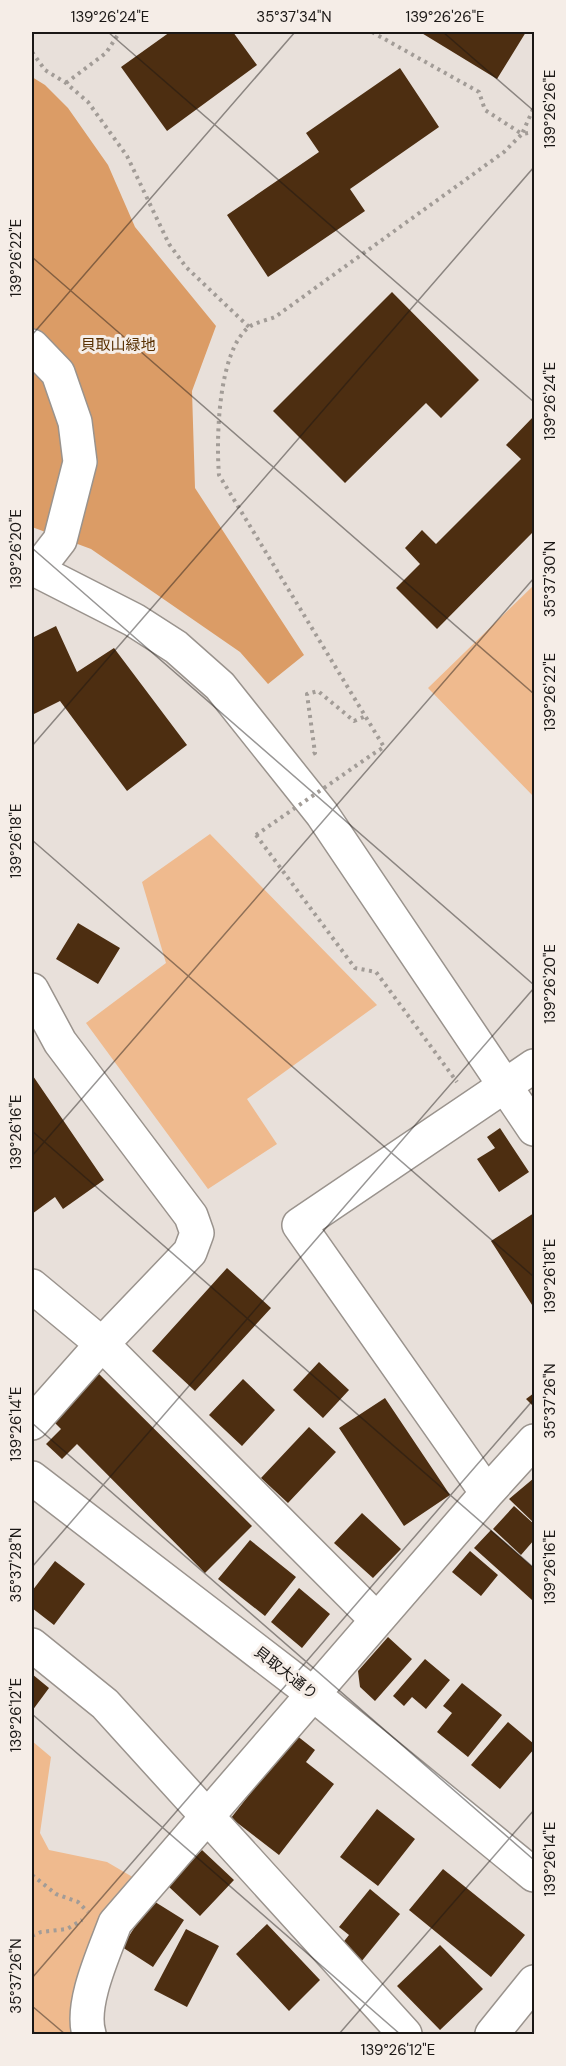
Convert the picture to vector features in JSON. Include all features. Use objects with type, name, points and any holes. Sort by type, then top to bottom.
[{"type":"street","points":[[32,346],[58,373],[75,422],[80,462],[60,540],[34,570],[134,620],[176,647],[220,686],[322,814],[498,1090],[534,1129]]},
{"type":"street","points":[[32,990],[60,1042],[191,1216],[197,1233],[190,1252],[102,1344],[32,1423]]},
{"type":"street","points":[[487,1493],[299,1225],[534,1066]]},
{"type":"street","points":[[32,1286],[102,1344],[376,1619]]},
{"type":"street","points":[[89,2034],[86,2025],[92,1983],[115,1923],[376,1619],[534,1441]]},
{"type":"street","name":"貝取大通り","points":[[32,1478],[313,1694],[534,1875]]},
{"type":"street","points":[[32,1645],[105,1704],[405,2034]]},
{"type":"street","points":[[492,2034],[534,1982]]},
{"type":"path","points":[[372,32],[479,92],[485,110],[522,134],[534,132]]},
{"type":"path","points":[[66,83],[106,53],[119,33]]},
{"type":"path","points":[[32,52],[45,70],[66,83],[87,102],[127,156],[174,252],[186,267],[249,327]]},
{"type":"path","points":[[498,1090],[477,1078],[460,1087],[376,972],[355,968],[256,835],[384,747],[219,476],[216,445],[226,365],[231,351],[249,327],[276,317],[504,152],[522,134],[534,107]]},
{"type":"path","points":[[310,756],[315,753],[308,694],[318,691],[354,721],[367,716]]},
{"type":"path","points":[[32,1875],[56,1894],[78,1902],[90,1915],[67,1929],[41,1932],[32,1936]]},
{"type":"path","points":[[32,2030],[33,2034]]},
{"type":"shaded area","points":[[534,585],[534,797],[428,688]]},
{"type":"shaded area","points":[[210,834],[377,1005],[247,1099],[277,1144],[208,1189],[86,1023],[166,963],[142,882]]},
{"type":"shaded area","points":[[32,1741],[51,1757],[40,1833],[49,1850],[107,1862],[136,1879],[112,1908],[77,1979],[70,2015],[73,2034],[32,2034]]},
{"type":"green space","name":"貝取山緑地","points":[[32,77],[45,85],[68,108],[108,165],[135,227],[216,326],[192,391],[195,488],[304,655],[268,684],[240,652],[91,549],[32,527]]},
{"type":"building","points":[[170,32],[233,32],[257,65],[167,131],[121,67]]},
{"type":"building","points":[[420,32],[526,32],[497,79]]},
{"type":"building","points":[[400,68],[439,127],[350,189],[365,211],[268,277],[227,215],[319,152],[306,133]]},
{"type":"building","points":[[392,292],[479,380],[441,418],[426,403],[345,483],[273,411]]},
{"type":"building","points":[[534,416],[534,531],[437,629],[396,588],[420,564],[405,548],[422,530],[436,544],[521,459],[506,445]]},
{"type":"building","points":[[56,626],[77,672],[114,648],[187,745],[127,791],[60,701],[32,715],[32,638]]},
{"type":"building","points":[[78,923],[120,948],[98,984],[56,959]]},
{"type":"building","points":[[32,1077],[104,1180],[63,1209],[55,1197],[32,1214]]},
{"type":"building","points":[[500,1128],[529,1172],[499,1192],[477,1159],[495,1148],[487,1137]]},
{"type":"building","points":[[534,1213],[534,1308],[491,1241]]},
{"type":"building","points":[[227,1268],[271,1308],[195,1391],[152,1351]]},
{"type":"building","points":[[319,1362],[349,1390],[323,1418],[293,1390]]},
{"type":"building","points":[[99,1374],[252,1526],[205,1573],[77,1444],[62,1459],[46,1444],[61,1429],[53,1421]]},
{"type":"building","points":[[243,1379],[275,1410],[242,1446],[209,1415]]},
{"type":"building","points":[[534,1393],[534,1407],[526,1399]]},
{"type":"building","points":[[385,1398],[450,1495],[404,1526],[339,1428]]},
{"type":"building","points":[[309,1427],[336,1452],[288,1503],[261,1478]]},
{"type":"building","points":[[534,1478],[534,1523],[509,1499]]},
{"type":"building","points":[[514,1506],[534,1524],[534,1540],[521,1555],[493,1529]]},
{"type":"building","points":[[362,1513],[401,1549],[373,1578],[334,1543]]},
{"type":"building","points":[[491,1530],[534,1568],[534,1597],[532,1600],[474,1548]]},
{"type":"building","points":[[250,1540],[296,1577],[265,1616],[218,1579]]},
{"type":"building","points":[[470,1551],[498,1575],[481,1596],[452,1572]]},
{"type":"building","points":[[55,1561],[85,1584],[54,1625],[32,1608],[32,1591]]},
{"type":"building","points":[[299,1588],[330,1614],[302,1648],[271,1622]]},
{"type":"building","points":[[388,1637],[412,1659],[375,1701],[360,1687],[358,1671]]},
{"type":"building","points":[[425,1659],[450,1680],[426,1709],[412,1697],[404,1706],[393,1696]]},
{"type":"building","points":[[32,1674],[49,1688],[32,1711]]},
{"type":"building","points":[[462,1683],[502,1715],[468,1757],[437,1732],[452,1713],[443,1706]]},
{"type":"building","points":[[508,1722],[534,1744],[534,1749],[500,1789],[471,1765]]},
{"type":"building","points":[[296,1735],[315,1750],[306,1762],[334,1784],[279,1855],[231,1818]]},
{"type":"building","points":[[377,1809],[415,1839],[378,1886],[340,1857]]},
{"type":"building","points":[[202,1850],[234,1880],[200,1916],[168,1886]]},
{"type":"building","points":[[443,1869],[525,1935],[491,1977],[409,1910]]},
{"type":"building","points":[[370,1889],[400,1914],[361,1962],[341,1945],[349,1935],[339,1927]]},
{"type":"building","points":[[152,1900],[184,1920],[153,1967],[122,1947]]},
{"type":"building","points":[[267,1924],[320,1980],[289,2011],[236,1954]]},
{"type":"building","points":[[186,1929],[219,1946],[187,2007],[154,1990]]},
{"type":"building","points":[[440,1945],[483,1989],[440,2030],[397,1986]]}]
